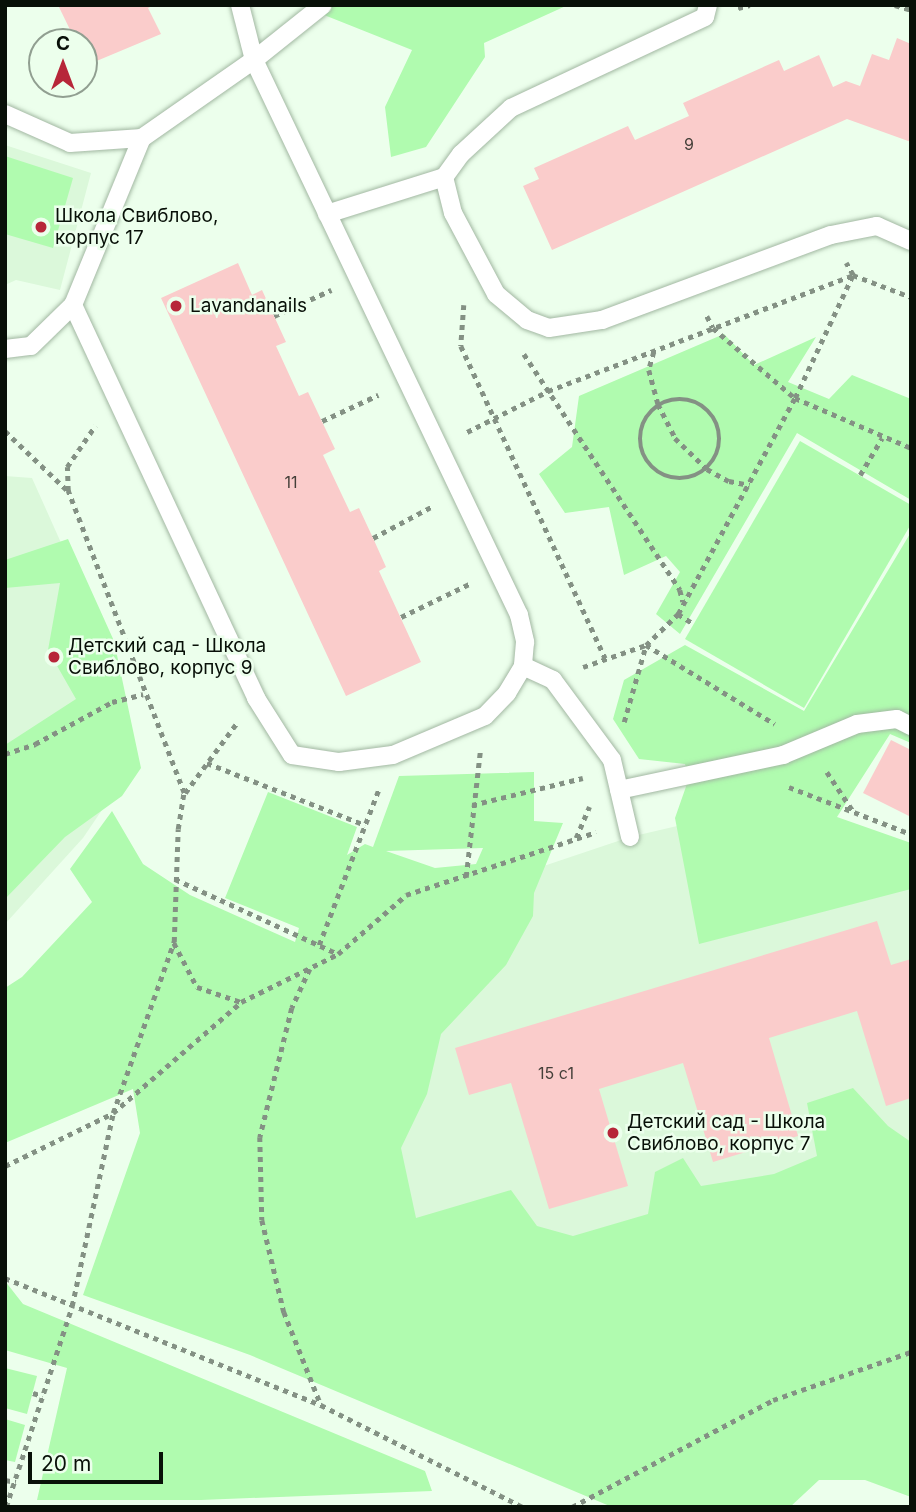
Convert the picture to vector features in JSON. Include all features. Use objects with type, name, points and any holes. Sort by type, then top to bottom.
[{"type":"lane","points":[[74,305],[256,698],[292,754],[339,762],[393,754],[485,716],[507,693],[523,666],[525,642],[519,615],[254,60],[240,5]]},
{"type":"lane","points":[[5,114],[70,143],[142,138],[254,60],[323,5]]},
{"type":"lane","points":[[327,214],[444,177],[461,154],[511,108],[705,17],[708,5]]},
{"type":"lane","points":[[5,349],[31,346],[74,305],[142,138]]},
{"type":"lane","points":[[444,177],[468,245],[496,294],[527,320],[550,328],[602,320],[692,284],[831,235],[877,226],[911,241]]},
{"type":"lane","points":[[523,666],[553,680],[612,761],[629,829]]},
{"type":"lane","points":[[619,790],[783,754],[857,724],[897,719],[911,726]]},
{"type":"path","points":[[895,5],[911,10]]},
{"type":"path","points":[[831,235],[853,275],[911,297]]},
{"type":"path","points":[[468,245],[461,346],[492,419],[605,658]]},
{"type":"path","points":[[439,447],[548,390],[853,275]]},
{"type":"path","points":[[553,680],[605,658],[646,645],[678,614],[796,398],[853,275]]},
{"type":"path","points":[[274,316],[356,278]]},
{"type":"path","points":[[692,284],[713,328],[796,398],[882,438],[911,448]]},
{"type":"path","points":[[520,350],[681,590],[683,603]]},
{"type":"path","points":[[654,352],[649,370],[658,404],[676,438],[707,469],[729,481],[750,485]]},
{"type":"path","points":[[321,421],[406,381]]},
{"type":"path","points":[[6,1507],[72,1307],[113,1113],[174,942],[174,879],[184,793],[142,694],[68,491],[67,467],[117,393]]},
{"type":"path","points":[[676,398],[700,404],[713,418],[719,441],[717,455],[707,469],[696,477],[677,480],[656,472],[642,453],[646,418],[658,404],[676,398]]},
{"type":"path","points":[[5,431],[68,491]]},
{"type":"path","points":[[860,475],[882,438]]},
{"type":"path","points":[[373,538],[459,492]]},
{"type":"path","points":[[401,617],[474,582]]},
{"type":"path","points":[[678,614],[694,624]]},
{"type":"path","points":[[646,645],[808,744],[854,812]]},
{"type":"path","points":[[612,761],[646,645]]},
{"type":"path","points":[[5,754],[35,744],[112,702],[142,694]]},
{"type":"path","points":[[184,793],[256,698]]},
{"type":"path","points":[[466,877],[472,805],[485,716]]},
{"type":"path","points":[[319,946],[393,754]]},
{"type":"path","points":[[207,763],[365,825]]},
{"type":"path","points":[[472,805],[591,776]]},
{"type":"path","points":[[774,790],[787,787],[911,834]]},
{"type":"path","points":[[5,1166],[113,1113],[241,1002],[338,954],[406,895],[629,829]]},
{"type":"path","points":[[174,879],[338,954]]},
{"type":"path","points":[[174,942],[197,987],[241,1002]]},
{"type":"path","points":[[312,967],[288,1018],[260,1137],[262,1220],[284,1312],[321,1405]]},
{"type":"path","points":[[5,1278],[321,1405],[523,1507]]},
{"type":"path","points":[[572,1507],[773,1400],[911,1352]]},
{"type":"path","points":[[33,1393],[43,1396]]},
{"type":"path","points":[[5,1480],[16,1482]]},
{"type":"shaded area","name":"Школа Свиблово, корпус 17","points":[[5,145],[91,173],[60,290],[16,280],[5,285]]},
{"type":"shaded area","name":"Детский сад - Школа Свиблово, корпус 9","points":[[5,476],[32,478],[92,612],[125,776],[83,838],[5,924]]},
{"type":"shaded area","name":"Детский сад - Школа Свиблово, корпус 7","points":[[780,802],[911,851],[911,1322],[429,1297],[313,1082],[419,908],[630,837]]},
{"type":"green space","points":[[299,5],[568,5],[484,43],[485,57],[426,147],[391,157],[385,107],[412,50]]},
{"type":"green space","points":[[5,156],[73,178],[53,248],[5,234]]},
{"type":"green space","points":[[724,334],[754,365],[816,337],[788,382],[829,399],[852,375],[911,399],[911,500],[797,433],[680,634],[656,614],[680,572],[666,556],[624,575],[609,507],[565,513],[539,474],[572,447],[579,396]]},
{"type":"green space","points":[[800,441],[911,505],[911,524],[804,708],[685,639]]},
{"type":"green space","points":[[911,532],[911,743],[890,734],[837,817],[911,843],[911,889],[699,944],[675,818],[689,778],[685,764],[639,759],[613,719],[624,680],[685,645],[804,711]]},
{"type":"green space","name":"Детский сад - Школа Свиблово, корпус 9","points":[[68,539],[114,641],[141,768],[122,796],[65,837],[5,899],[5,745],[76,699],[48,650],[60,583],[5,588],[5,560]]},
{"type":"green space","points":[[534,772],[534,821],[563,823],[534,893],[533,916],[506,965],[441,1034],[427,1094],[401,1148],[416,1218],[511,1190],[537,1226],[573,1236],[648,1214],[655,1172],[683,1158],[701,1186],[774,1174],[817,1156],[807,1103],[853,1088],[888,1126],[911,1142],[911,1497],[865,1480],[819,1480],[790,1507],[612,1507],[250,1355],[83,1295],[140,1133],[133,1089],[5,1143],[5,988],[22,977],[92,902],[70,869],[112,811],[143,864],[190,895],[295,942],[299,928],[225,898],[268,792],[357,827],[347,855],[365,844],[373,847],[399,776]],"holes":[[[483,848],[476,864],[435,868],[386,851]]]},
{"type":"green space","points":[[5,1281],[23,1304],[425,1471],[432,1491],[201,1500],[37,1500],[67,1368],[5,1350]]},
{"type":"green space","points":[[5,1368],[37,1376],[27,1414],[5,1408]]},
{"type":"green space","points":[[5,1419],[25,1425],[15,1462],[5,1460]]},
{"type":"building","points":[[58,5],[154,5],[148,8],[161,34],[98,60],[98,28],[69,28]]},
{"type":"building","points":[[897,38],[911,44],[911,142],[847,119],[552,250],[523,186],[539,179],[534,168],[628,126],[635,140],[689,116],[683,103],[779,60],[784,71],[819,55],[833,87],[846,81],[860,86],[872,54],[889,60]]},
{"type":"building","points":[[238,263],[252,295],[262,290],[286,342],[276,346],[299,396],[308,392],[335,449],[323,455],[350,512],[359,508],[386,567],[379,571],[421,662],[346,696],[161,298]]},
{"type":"building","points":[[891,740],[911,750],[911,817],[863,793]]},
{"type":"building","points":[[877,921],[891,965],[911,959],[911,1098],[886,1106],[857,1011],[769,1038],[798,1136],[713,1162],[683,1063],[599,1089],[628,1186],[549,1209],[511,1083],[469,1095],[455,1048]]},
{"type":"place","name":"Школа Свиблово, корпус 17","points":[[41,227]]},
{"type":"place","name":"Lavandanails","points":[[176,306]]},
{"type":"place","name":"Детский сад - Школа Свиблово, корпус 9","points":[[54,657]]},
{"type":"place","name":"Детский сад - Школа Свиблово, корпус 7","points":[[613,1133]]}]
